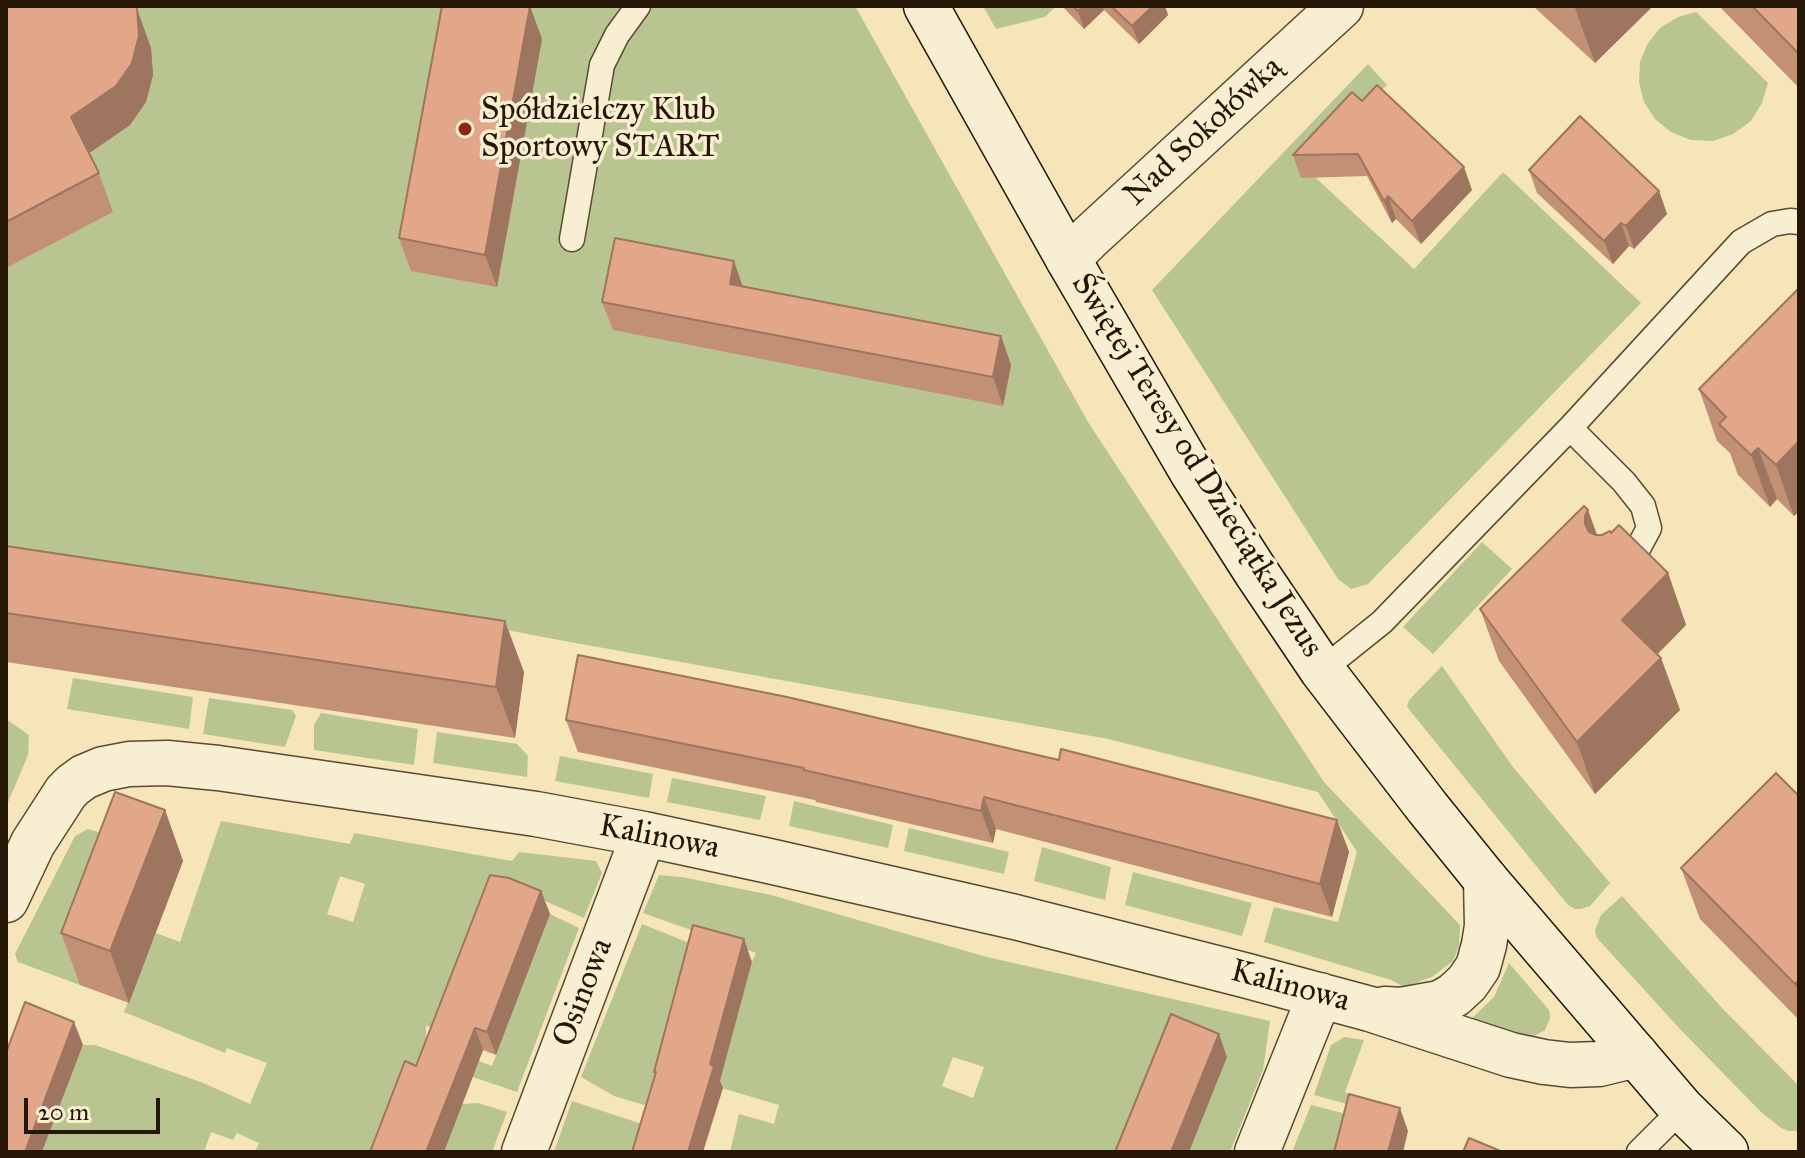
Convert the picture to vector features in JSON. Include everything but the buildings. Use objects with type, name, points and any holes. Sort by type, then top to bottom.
[{"type":"street","name":"Świętej Teresy od Dzieciątka Jezus","points":[[926,6],[1192,472],[1322,670],[1486,880],[1682,1109],[1726,1152]]},
{"type":"street","name":"Nad Sokołówką","points":[[1068,259],[1341,6]]},
{"type":"street","name":"Kalinowa","points":[[6,900],[33,843],[66,792],[84,777],[103,769],[129,764],[167,763],[536,814],[644,834],[1015,917],[1320,995],[1511,1055],[1544,1062],[1599,1064],[1636,1055]]},
{"type":"street","name":"Osinowa","points":[[524,1152],[644,834]]},
{"type":"street","name":"Kalinowa","points":[[1370,1009],[1401,1010],[1440,1003],[1467,983],[1478,967],[1484,945],[1487,926],[1486,880]]},
{"type":"street","points":[[1257,1152],[1320,995]]},
{"type":"lane","points":[[572,239],[602,65],[617,35],[638,6]]},
{"type":"lane","points":[[1322,670],[1382,622],[1570,428],[1741,242],[1772,224],[1799,222]]},
{"type":"lane","points":[[1570,428],[1624,482],[1643,506],[1649,528],[1634,556],[1618,572]]},
{"type":"lane","points":[[1639,1152],[1682,1109]]},
{"type":"green space","points":[[6,6],[855,6],[1088,422],[1324,782],[1460,925],[1459,946],[1453,961],[1432,977],[1404,987],[1391,980],[1264,942],[1274,907],[1338,922],[1357,852],[1318,792],[1108,739],[344,599],[6,547]]},
{"type":"green space","points":[[983,6],[1056,6],[1045,17],[996,29]]},
{"type":"green space","points":[[1696,12],[1768,83],[1762,103],[1751,121],[1733,134],[1713,141],[1691,140],[1671,132],[1655,119],[1644,102],[1639,82],[1640,62],[1648,43],[1660,28],[1678,17]]},
{"type":"green space","points":[[1368,64],[1387,85],[1304,167],[1414,269],[1503,172],[1641,303],[1368,584],[1351,589],[1338,579],[1152,290]]},
{"type":"green space","points":[[1482,542],[1512,569],[1433,654],[1403,627]]},
{"type":"green space","points":[[1442,666],[1513,767],[1610,883],[1590,906],[1575,909],[1568,905],[1407,707],[1409,700]]},
{"type":"green space","points":[[73,678],[193,697],[189,729],[67,709]]},
{"type":"green space","points":[[209,698],[292,710],[296,716],[285,747],[203,734]]},
{"type":"green space","points":[[321,713],[418,729],[414,765],[314,750],[314,725]]},
{"type":"green space","points":[[6,719],[29,735],[28,755],[6,807]]},
{"type":"green space","points":[[437,732],[517,744],[528,756],[527,777],[433,763]]},
{"type":"green space","points":[[560,756],[653,774],[649,798],[555,781]]},
{"type":"green space","points":[[672,778],[766,796],[760,820],[667,802]]},
{"type":"green space","points":[[794,801],[893,825],[888,848],[789,826]]},
{"type":"green space","points":[[221,821],[350,844],[354,833],[512,861],[519,852],[596,861],[602,873],[584,918],[531,895],[445,1036],[426,1025],[426,1041],[492,1066],[550,914],[579,928],[517,1092],[420,1059],[387,1152],[255,1152],[259,1143],[237,1133],[233,1140],[211,1132],[204,1152],[42,1152],[83,1045],[95,1045],[201,1082],[250,1104],[267,1063],[227,1048],[225,1053],[124,1012],[156,933],[180,942]],"holes":[[[340,876],[365,884],[353,922],[327,914]]]},
{"type":"green space","points":[[909,828],[1009,852],[1004,874],[904,851]]},
{"type":"green space","points":[[88,829],[134,843],[80,985],[18,962],[15,954],[75,836]]},
{"type":"green space","points":[[1042,847],[1111,867],[1105,900],[1034,881]]},
{"type":"green space","points":[[1133,872],[1252,903],[1242,936],[1125,905]]},
{"type":"green space","points":[[659,875],[682,877],[771,895],[987,957],[1270,1021],[1263,1070],[1230,1152],[730,1152],[739,1114],[774,1124],[779,1105],[718,1087],[756,953],[643,913]],"holes":[[[953,1057],[984,1067],[973,1098],[942,1086]]]},
{"type":"green space","points":[[1622,896],[1723,1009],[1799,1086],[1799,1131],[1781,1128],[1760,1111],[1597,938],[1595,930],[1601,915]]},
{"type":"green space","points":[[642,924],[702,948],[651,1107],[614,1096],[581,1077]]},
{"type":"green space","points":[[1509,963],[1549,1010],[1550,1018],[1545,1030],[1531,1038],[1470,1020],[1494,997]]},
{"type":"green space","points":[[1344,1037],[1364,1040],[1345,1092],[1377,1104],[1375,1112],[1314,1095],[1331,1045]]},
{"type":"green space","points":[[572,1101],[645,1125],[647,1152],[554,1152]]},
{"type":"green space","points":[[478,1103],[507,1112],[492,1152],[444,1152],[462,1104]]},
{"type":"green space","points":[[1311,1105],[1358,1117],[1348,1152],[1292,1152]]},
{"type":"place","name":"Spółdzielczy Klub Sportowy START","points":[[465,129]]}]
